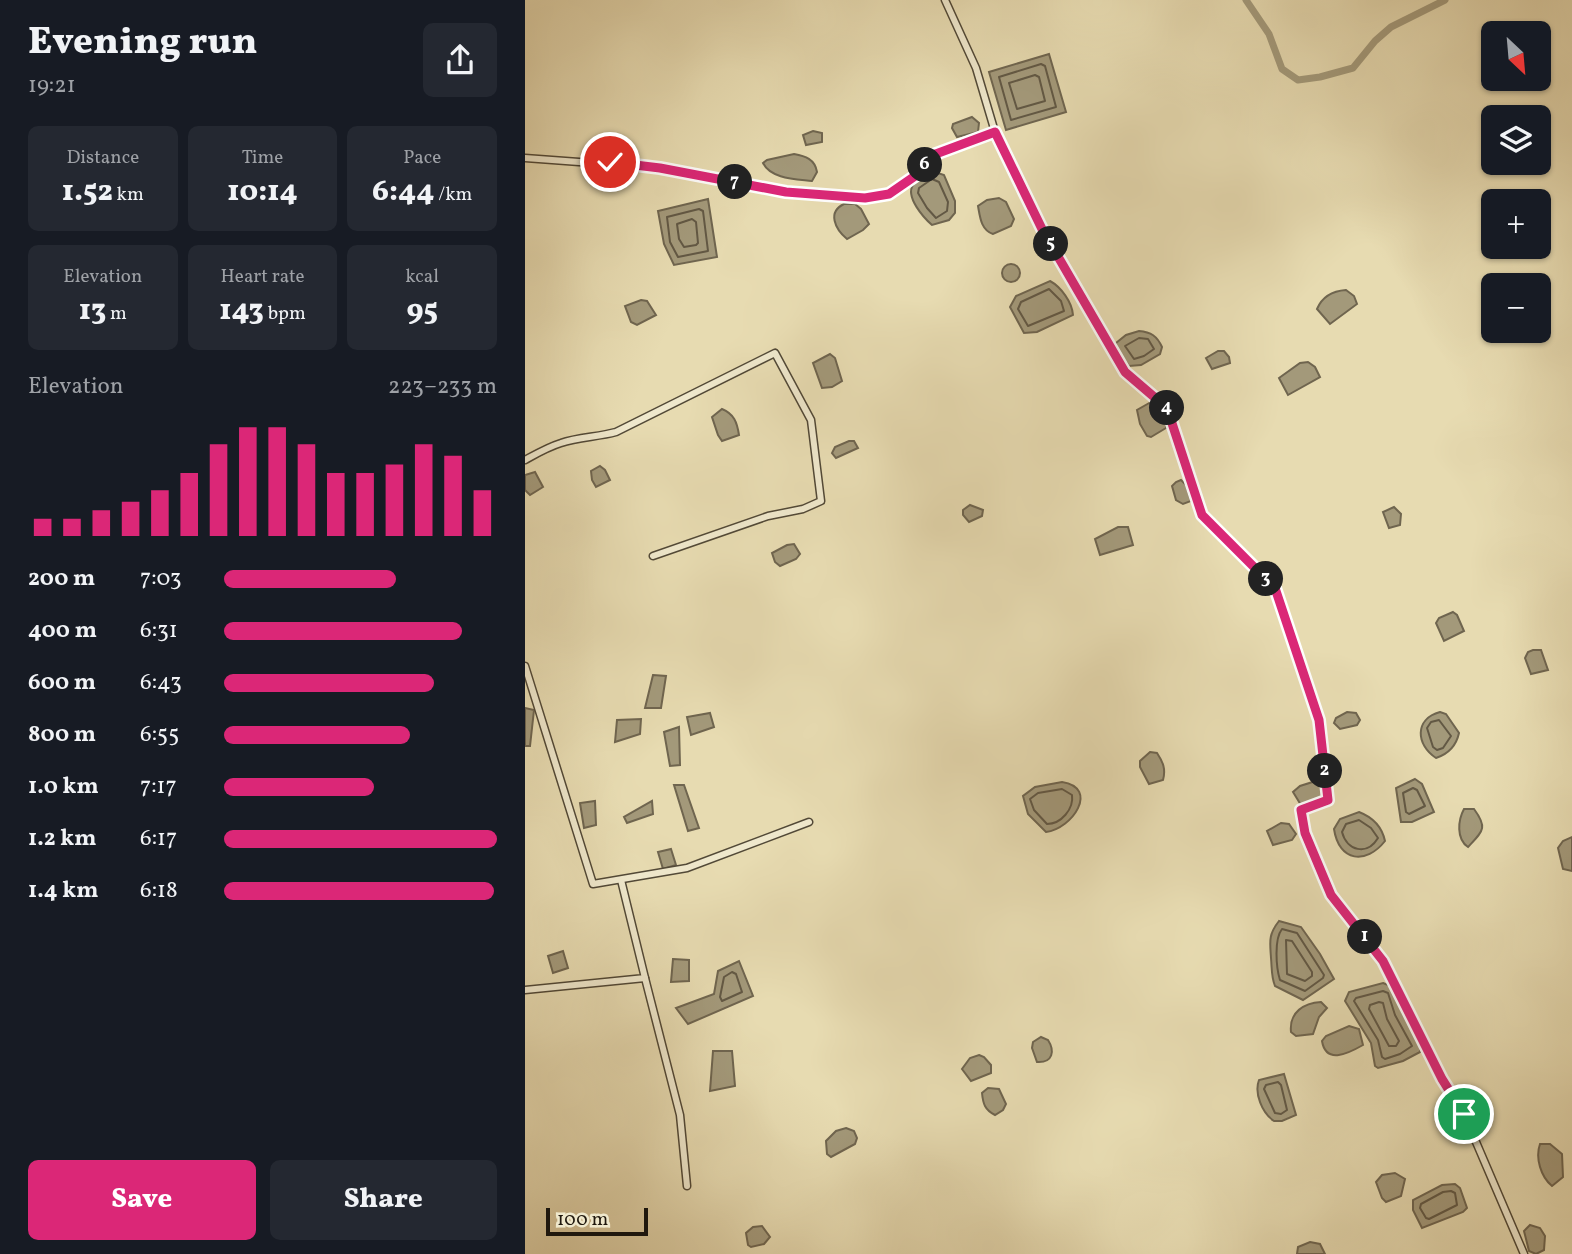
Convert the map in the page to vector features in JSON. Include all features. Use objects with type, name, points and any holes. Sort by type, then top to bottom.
[{"type":"street","points":[[945,0],[976,68],[995,132],[1042,229],[1125,372],[1167,408],[1202,515],[1275,588],[1319,720],[1328,800],[1301,810],[1305,833],[1331,895],[1383,961],[1442,1079],[1464,1114],[1524,1254]]},
{"type":"street","points":[[525,158],[660,168],[786,192],[865,198],[889,194],[918,174],[933,155],[995,132]]},
{"type":"street","points":[[525,460],[561,443],[616,432],[775,353],[811,420],[821,500],[803,509],[768,516],[653,556]]},
{"type":"street","points":[[525,666],[593,884],[687,868],[809,822]]},
{"type":"street","points":[[621,880],[680,1115],[687,1186]]},
{"type":"street","points":[[525,990],[645,978]]},
{"type":"water","points":[[1049,54],[1066,112],[1006,130],[989,72]]},
{"type":"water","points":[[972,117],[979,123],[978,132],[957,137],[952,128],[953,124]]},
{"type":"water","points":[[813,131],[822,133],[822,142],[806,145],[803,135]]},
{"type":"water","points":[[794,154],[806,157],[814,164],[817,172],[812,181],[778,175],[763,163]]},
{"type":"water","points":[[932,171],[944,175],[955,201],[955,213],[949,220],[932,225],[913,201],[911,190],[916,181]]},
{"type":"water","points":[[999,198],[1006,202],[1014,219],[1011,226],[993,234],[980,219],[978,206],[987,200]]},
{"type":"water","points":[[708,199],[717,257],[674,265],[664,244],[658,211]]},
{"type":"water","points":[[844,204],[855,204],[869,224],[847,239],[836,226],[834,216]]},
{"type":"water","points":[[1007,264],[1015,264],[1020,273],[1018,280],[1007,282],[1002,277],[1002,269]]},
{"type":"water","points":[[1050,281],[1065,295],[1073,315],[1037,332],[1024,333],[1010,307],[1016,296]]},
{"type":"water","points":[[1346,290],[1354,296],[1357,304],[1330,324],[1317,309],[1328,295]]},
{"type":"water","points":[[641,300],[647,301],[656,315],[637,325],[631,322],[625,306]]},
{"type":"water","points":[[1139,331],[1147,332],[1158,340],[1162,347],[1160,354],[1141,365],[1129,366],[1116,348],[1116,343],[1126,335]]},
{"type":"water","points":[[1218,351],[1224,351],[1230,363],[1212,369],[1206,358]]},
{"type":"water","points":[[830,354],[835,358],[842,381],[832,387],[822,388],[813,363]]},
{"type":"water","points":[[1308,362],[1315,367],[1320,377],[1288,395],[1279,378],[1300,363]]},
{"type":"water","points":[[1151,402],[1160,405],[1167,422],[1166,428],[1151,437],[1147,436],[1140,424],[1137,410]]},
{"type":"water","points":[[722,409],[734,419],[739,435],[722,441],[712,417]]},
{"type":"water","points":[[854,441],[858,448],[836,458],[832,453],[835,447]]},
{"type":"water","points":[[600,466],[610,480],[596,487],[591,471]]},
{"type":"water","points":[[535,472],[543,487],[530,495],[525,490],[525,475]]},
{"type":"water","points":[[1181,480],[1186,485],[1191,501],[1183,504],[1176,500],[1172,486]]},
{"type":"water","points":[[970,505],[983,510],[982,516],[969,522],[963,515],[963,510]]},
{"type":"water","points":[[1394,507],[1401,514],[1400,525],[1389,528],[1383,512]]},
{"type":"water","points":[[1118,527],[1128,527],[1133,545],[1100,555],[1095,539]]},
{"type":"water","points":[[794,544],[800,554],[796,559],[780,566],[775,562],[772,553]]},
{"type":"water","points":[[1453,612],[1464,631],[1444,641],[1436,623],[1439,618]]},
{"type":"water","points":[[1541,650],[1548,670],[1531,674],[1525,658],[1528,652]]},
{"type":"water","points":[[653,675],[666,676],[661,708],[645,708]]},
{"type":"water","points":[[525,708],[534,710],[530,746],[525,746]]},
{"type":"water","points":[[1347,712],[1356,713],[1360,720],[1357,725],[1340,729],[1334,723],[1336,718]]},
{"type":"water","points":[[1440,712],[1446,714],[1459,733],[1451,749],[1436,758],[1429,753],[1421,733],[1426,720]]},
{"type":"water","points":[[710,713],[714,727],[691,735],[687,717]]},
{"type":"water","points":[[641,719],[640,734],[615,742],[617,720]]},
{"type":"water","points":[[679,727],[680,765],[670,766],[664,732]]},
{"type":"water","points":[[1150,752],[1157,753],[1164,772],[1163,780],[1149,784],[1140,767],[1140,761]]},
{"type":"water","points":[[1415,779],[1422,784],[1434,812],[1412,822],[1401,822],[1396,788]]},
{"type":"water","points":[[1319,780],[1324,786],[1324,798],[1301,805],[1293,792],[1300,786]]},
{"type":"water","points":[[1062,782],[1073,786],[1079,792],[1078,808],[1065,824],[1046,832],[1028,814],[1023,796],[1035,787]]},
{"type":"water","points":[[674,785],[684,785],[699,828],[688,831]]},
{"type":"water","points":[[595,801],[596,825],[584,828],[580,803]]},
{"type":"water","points":[[652,801],[653,814],[627,823],[624,817]]},
{"type":"water","points":[[1464,809],[1474,809],[1482,825],[1480,833],[1468,847],[1461,839],[1459,829]]},
{"type":"water","points":[[1359,812],[1376,823],[1385,841],[1370,854],[1354,856],[1341,848],[1334,829],[1340,819]]},
{"type":"water","points":[[1281,823],[1289,824],[1296,834],[1292,840],[1273,845],[1267,831]]},
{"type":"water","points":[[1572,837],[1572,871],[1563,869],[1558,848],[1563,841]]},
{"type":"water","points":[[671,849],[676,865],[663,869],[658,852]]},
{"type":"water","points":[[1279,921],[1301,927],[1334,979],[1303,1000],[1275,986],[1270,939]]},
{"type":"water","points":[[563,951],[568,968],[553,973],[548,956]]},
{"type":"water","points":[[673,959],[689,960],[689,981],[671,982]]},
{"type":"water","points":[[739,961],[753,996],[688,1024],[676,1008],[714,994],[718,971]]},
{"type":"water","points":[[1383,983],[1393,987],[1402,1012],[1421,1046],[1420,1052],[1403,1061],[1378,1068],[1375,1066],[1371,1043],[1345,1001],[1349,992]]},
{"type":"water","points":[[1321,1002],[1327,1008],[1319,1017],[1313,1034],[1296,1036],[1291,1032],[1292,1019],[1299,1010],[1309,1004]]},
{"type":"water","points":[[1349,1026],[1359,1029],[1363,1045],[1339,1055],[1328,1053],[1322,1041],[1326,1036]]},
{"type":"water","points":[[1041,1037],[1048,1040],[1052,1052],[1046,1061],[1037,1062],[1032,1048],[1033,1042]]},
{"type":"water","points":[[713,1051],[732,1051],[735,1086],[710,1091]]},
{"type":"water","points":[[979,1055],[991,1065],[991,1073],[971,1081],[962,1069],[970,1058]]},
{"type":"water","points":[[1284,1074],[1296,1115],[1282,1121],[1274,1121],[1260,1102],[1259,1080]]},
{"type":"water","points":[[988,1088],[999,1089],[1006,1104],[1003,1110],[995,1115],[987,1109],[983,1100],[982,1093]]},
{"type":"water","points":[[846,1128],[854,1131],[857,1138],[855,1144],[831,1157],[827,1154],[826,1141],[836,1131]]},
{"type":"water","points":[[1540,1144],[1550,1144],[1562,1154],[1563,1177],[1552,1186],[1540,1167]]},
{"type":"water","points":[[1395,1173],[1405,1179],[1401,1196],[1386,1202],[1376,1182],[1382,1175]]},
{"type":"water","points":[[1455,1184],[1460,1188],[1467,1208],[1422,1228],[1413,1210],[1413,1200],[1442,1185]]},
{"type":"water","points":[[1530,1225],[1540,1228],[1545,1236],[1544,1250],[1536,1254],[1529,1251],[1524,1231]]},
{"type":"water","points":[[762,1226],[770,1237],[764,1244],[751,1247],[748,1245],[746,1233],[753,1227]]},
{"type":"water","points":[[1310,1242],[1320,1244],[1325,1254],[1297,1254],[1298,1247]]},
{"type":"waterway","points":[[1246,0],[1269,34],[1282,69],[1298,80],[1353,68],[1375,41],[1391,27],[1445,0]]},
{"type":"route","points":[[610,162],[660,168],[786,192],[865,198],[889,194],[918,174],[933,155],[995,132],[1042,229],[1125,372],[1167,408],[1202,515],[1275,588],[1319,720],[1328,800],[1301,810],[1305,833],[1331,895],[1383,961],[1442,1079],[1464,1114]]}]
